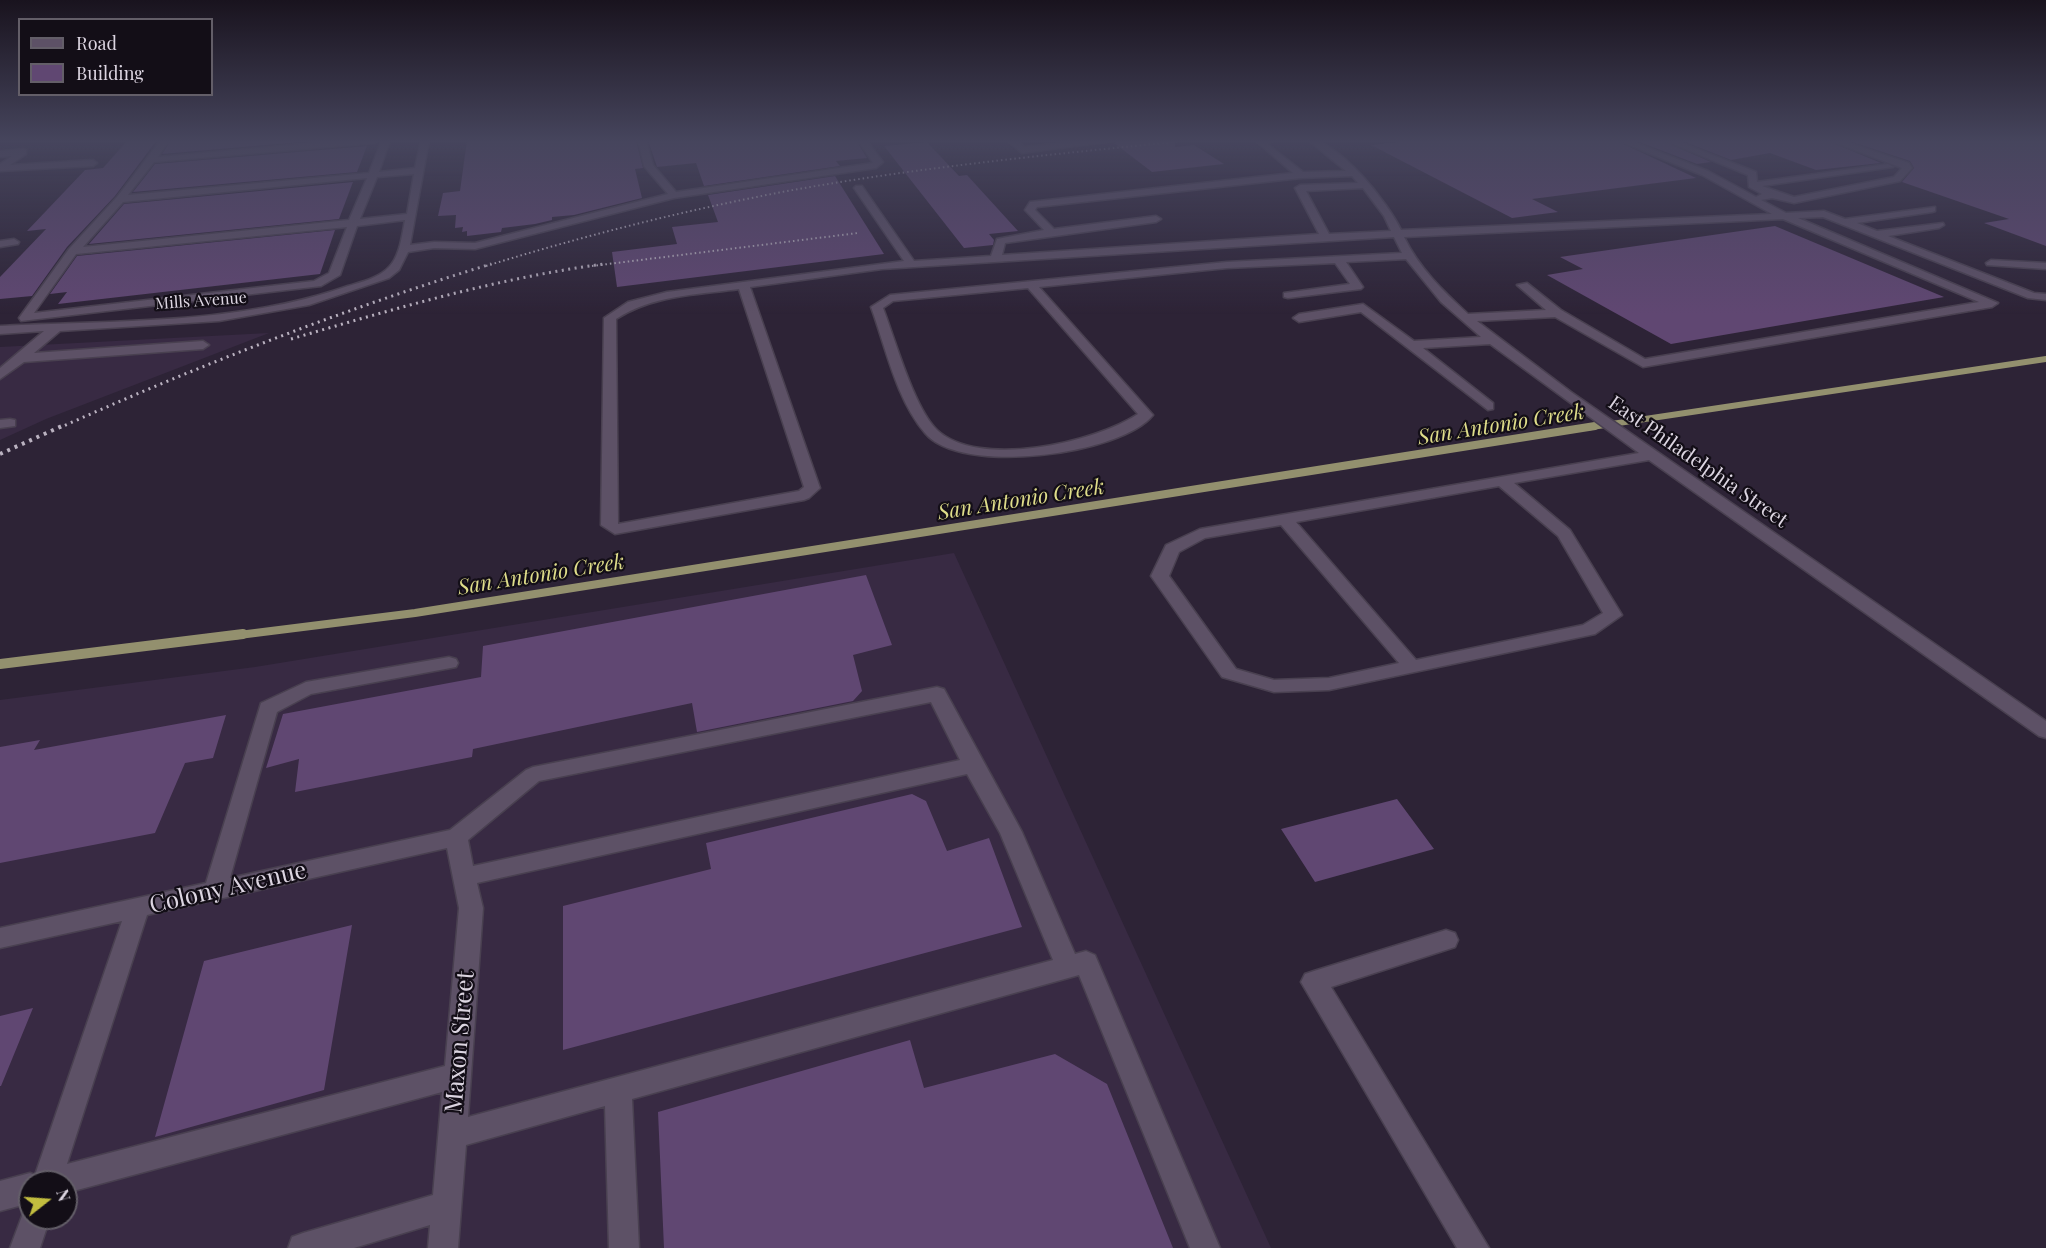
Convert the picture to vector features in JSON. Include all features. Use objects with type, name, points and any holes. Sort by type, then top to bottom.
[{"type":"street","points":[[128,198],[120,199],[73,251],[25,318],[317,284],[334,275],[363,198]]},
{"type":"street","points":[[413,198],[404,249],[434,245],[475,246],[661,198]]},
{"type":"street","points":[[866,198],[911,264]]},
{"type":"street","points":[[1052,232],[1030,210],[1033,204],[1086,198]]},
{"type":"street","points":[[1305,198],[1326,237]]},
{"type":"street","name":"East Philadelphia Street","points":[[1376,198],[1389,216],[1409,256],[1444,297],[1494,340],[1651,454],[2046,731]]},
{"type":"street","points":[[1523,285],[1557,313],[1643,363],[1992,303],[1784,216],[1750,198]]},
{"type":"street","points":[[1786,198],[1804,198]]},
{"type":"street","points":[[1844,222],[1932,209]]},
{"type":"street","points":[[994,259],[1001,241],[1052,232],[1112,238],[1326,237],[1824,214],[2032,296],[2046,297]]},
{"type":"street","points":[[73,251],[409,217]]},
{"type":"street","points":[[744,286],[812,488],[804,495],[615,529],[609,525],[610,318],[632,304],[667,295],[911,264],[994,259],[1112,238],[1156,219]]},
{"type":"street","points":[[1877,235],[1940,225]]},
{"type":"street","points":[[0,244],[14,242]]},
{"type":"street","name":"Mills Avenue","points":[[0,330],[270,312],[370,283],[395,267],[404,249]]},
{"type":"street","points":[[1030,283],[1146,415],[1138,423],[1076,444],[1018,454],[978,454],[950,445],[932,433],[911,395],[877,307],[890,298],[1030,283],[1227,265],[1409,256]]},
{"type":"street","points":[[1288,296],[1357,288],[1339,260]]},
{"type":"street","points":[[1990,263],[2046,266]]},
{"type":"street","points":[[1299,318],[1363,308],[1488,406]]},
{"type":"street","points":[[1468,318],[1557,313]]},
{"type":"street","points":[[0,375],[57,327]]},
{"type":"street","points":[[1411,345],[1494,340]]},
{"type":"street","points":[[0,359],[203,345]]},
{"type":"street","points":[[1502,481],[1564,533],[1613,615],[1588,630],[1412,667],[1329,684],[1274,686],[1229,673],[1160,576],[1172,549],[1200,534],[1651,454]]},
{"type":"street","points":[[1285,519],[1412,667]]},
{"type":"street","points":[[215,890],[268,708],[306,687],[449,663]]},
{"type":"street","points":[[456,837],[533,775],[937,694],[973,765],[1011,832],[1068,968]]},
{"type":"street","points":[[464,877],[973,765]]},
{"type":"street","name":"Colony Avenue","points":[[0,938],[456,837]]},
{"type":"street","name":"Maxon Street","points":[[443,1248],[471,908],[456,837]]},
{"type":"street","points":[[51,1170],[138,907]]},
{"type":"street","points":[[1446,940],[1314,982],[1474,1248]]},
{"type":"street","points":[[453,1135],[1086,962],[1205,1248]]},
{"type":"street","points":[[78,1176],[457,1075]]},
{"type":"street","points":[[618,1090],[624,1248]]},
{"type":"street","points":[[0,1196],[18,1191]]},
{"type":"street","points":[[303,1248],[446,1206]]},
{"type":"street","points":[[25,1248],[31,1230]]},
{"type":"shaded area","points":[[269,333],[46,419],[0,440],[0,347]]},
{"type":"shaded area","points":[[954,553],[1271,1248],[0,1248],[0,700],[255,667]]},
{"type":"building","points":[[58,198],[113,198],[67,247],[32,296],[0,299],[0,277],[46,229],[27,231]]},
{"type":"building","points":[[184,198],[347,198],[339,219],[89,244],[124,204]]},
{"type":"building","points":[[442,198],[641,198],[574,215],[552,217],[552,220],[535,224],[502,228],[501,232],[467,236],[467,231],[462,232],[463,227],[455,228],[456,215],[438,216]]},
{"type":"building","points":[[709,198],[849,198],[884,254],[617,287],[612,252],[677,244],[672,227],[718,222]]},
{"type":"building","points":[[925,198],[988,198],[1018,231],[989,234],[994,240],[993,245],[964,248]]},
{"type":"building","points":[[1474,198],[1538,198],[1532,199],[1558,212],[1512,218]]},
{"type":"building","points":[[1949,198],[2046,198],[2046,246],[1984,223],[2009,219]]},
{"type":"building","points":[[1775,226],[1944,297],[1671,344],[1547,275],[1583,269],[1560,257]]},
{"type":"building","points":[[335,230],[320,274],[58,304],[67,292],[50,294],[77,256]]},
{"type":"building","points":[[866,575],[892,645],[853,655],[862,691],[853,701],[697,732],[692,703],[473,749],[472,757],[295,792],[299,759],[266,768],[283,714],[481,677],[483,646]]},
{"type":"building","points":[[226,715],[213,758],[185,763],[155,833],[0,863],[0,747],[40,740],[34,750]]},
{"type":"building","points":[[912,794],[926,801],[947,851],[989,838],[1022,927],[563,1050],[563,906],[711,869],[706,843]]},
{"type":"building","points":[[1397,799],[1434,849],[1315,882],[1281,829]]},
{"type":"building","points":[[352,925],[324,1090],[155,1137],[204,961]]},
{"type":"building","points":[[33,1008],[1,1086],[0,1086],[0,1016]]},
{"type":"building","points":[[910,1040],[924,1088],[1055,1054],[1107,1084],[1173,1248],[664,1248],[658,1112]]},
{"type":"waterway","name":"San Antonio Creek","points":[[1585,428],[2046,359]]},
{"type":"waterway","name":"San Antonio Creek","points":[[231,636],[415,613],[1595,426]]},
{"type":"waterway","name":"San Antonio Creek","points":[[0,664],[243,634]]},
{"type":"railway","points":[[486,266],[633,225],[751,198]]},
{"type":"railway","points":[[592,266],[858,233]]},
{"type":"railway","points":[[59,428],[273,339],[436,281],[491,264]]},
{"type":"railway","points":[[291,339],[485,286],[604,264]]},
{"type":"railway","points":[[0,454],[62,426]]}]
